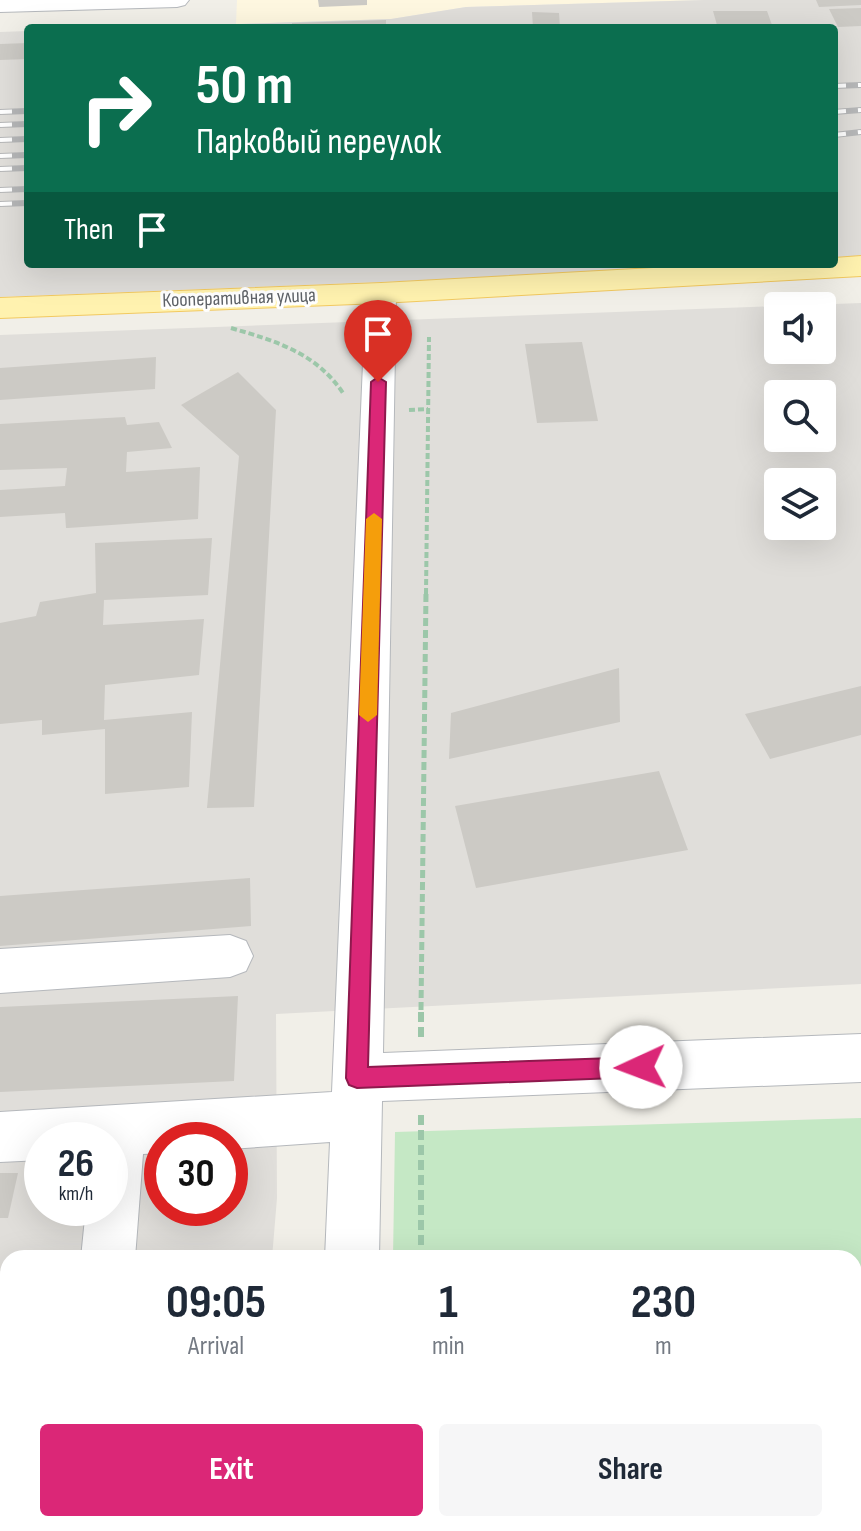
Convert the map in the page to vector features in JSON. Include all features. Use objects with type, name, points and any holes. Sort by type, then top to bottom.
[{"type":"main road","name":"Кооперативная улица","points":[[838,267],[861,266]]},
{"type":"main road","name":"Кооперативная улица","points":[[0,308],[381,293],[825,268]]},
{"type":"street","points":[[0,5],[177,0]]},
{"type":"street","points":[[352,1250],[381,293]]},
{"type":"street","points":[[0,971],[230,956]]},
{"type":"street","points":[[128,1129],[356,1097],[421,1076],[861,1058]]},
{"type":"street","points":[[0,1137],[24,1136]]},
{"type":"street","points":[[109,1250],[111,1226]]},
{"type":"path","points":[[216,329],[232,328],[297,347],[336,381],[354,413],[428,409]]},
{"type":"path","points":[[421,1250],[429,337]]},
{"type":"shaded area","points":[[237,0],[703,0],[466,7],[391,19],[236,24]]},
{"type":"shaded area","points":[[704,0],[861,0],[861,263],[838,264],[838,24],[243,24],[391,19],[466,7]]},
{"type":"shaded area","points":[[24,31],[24,268],[734,268],[0,297],[0,32]]},
{"type":"shaded area","points":[[861,303],[861,984],[276,1014],[277,1198],[273,1250],[0,1250],[0,335],[764,307],[764,364],[836,364],[836,304]]},
{"type":"green space","points":[[861,1118],[861,1250],[393,1250],[395,1132]]},
{"type":"building","points":[[318,0],[367,0],[367,5],[319,7]]},
{"type":"building","points":[[816,0],[861,0],[861,5],[819,7]]},
{"type":"building","points":[[861,8],[861,26],[838,27],[829,9]]},
{"type":"building","points":[[713,11],[767,11],[772,24],[717,24]]},
{"type":"building","points":[[532,12],[559,13],[560,24],[533,24]]},
{"type":"building","points":[[386,20],[386,24],[292,23]]},
{"type":"building","points":[[24,43],[24,59],[0,60],[0,44]]},
{"type":"building","points":[[582,342],[598,421],[537,423],[525,344]]},
{"type":"building","points":[[156,357],[155,389],[0,400],[0,368]]},
{"type":"building","points":[[238,372],[276,410],[254,807],[207,808],[239,456],[181,405]]},
{"type":"building","points":[[125,417],[127,425],[159,422],[172,448],[127,452],[126,472],[200,467],[198,519],[66,528],[65,513],[0,517],[0,490],[65,486],[67,468],[0,470],[0,424]]},
{"type":"building","points":[[212,538],[208,595],[104,600],[103,625],[204,619],[199,675],[105,685],[104,720],[192,712],[189,787],[105,794],[105,729],[42,735],[42,720],[0,724],[0,623],[36,616],[40,602],[96,593],[95,543]]},
{"type":"building","points":[[619,668],[620,722],[449,759],[451,713]]},
{"type":"building","points":[[861,686],[861,735],[770,759],[745,714]]},
{"type":"building","points":[[659,771],[688,850],[476,888],[455,806]]},
{"type":"building","points":[[250,878],[251,926],[0,946],[0,896]]},
{"type":"building","points":[[238,996],[234,1081],[0,1092],[0,1007]]},
{"type":"building","points":[[0,1173],[18,1173],[8,1218],[0,1218]]},
{"type":"railway","points":[[838,86],[861,85]]},
{"type":"railway","points":[[838,112],[861,110]]},
{"type":"railway","points":[[0,112],[24,111]]},
{"type":"railway","points":[[0,125],[24,124]]},
{"type":"railway","points":[[838,135],[861,132]]},
{"type":"railway","points":[[0,140],[24,139]]},
{"type":"railway","points":[[0,156],[24,155]]},
{"type":"railway","points":[[0,169],[24,168]]},
{"type":"railway","points":[[0,190],[24,189]]},
{"type":"railway","points":[[0,204],[24,203]]},
{"type":"slow traffic","points":[[368,715],[374,519]]},
{"type":"route","points":[[378,382],[357,1078],[641,1067]]}]
